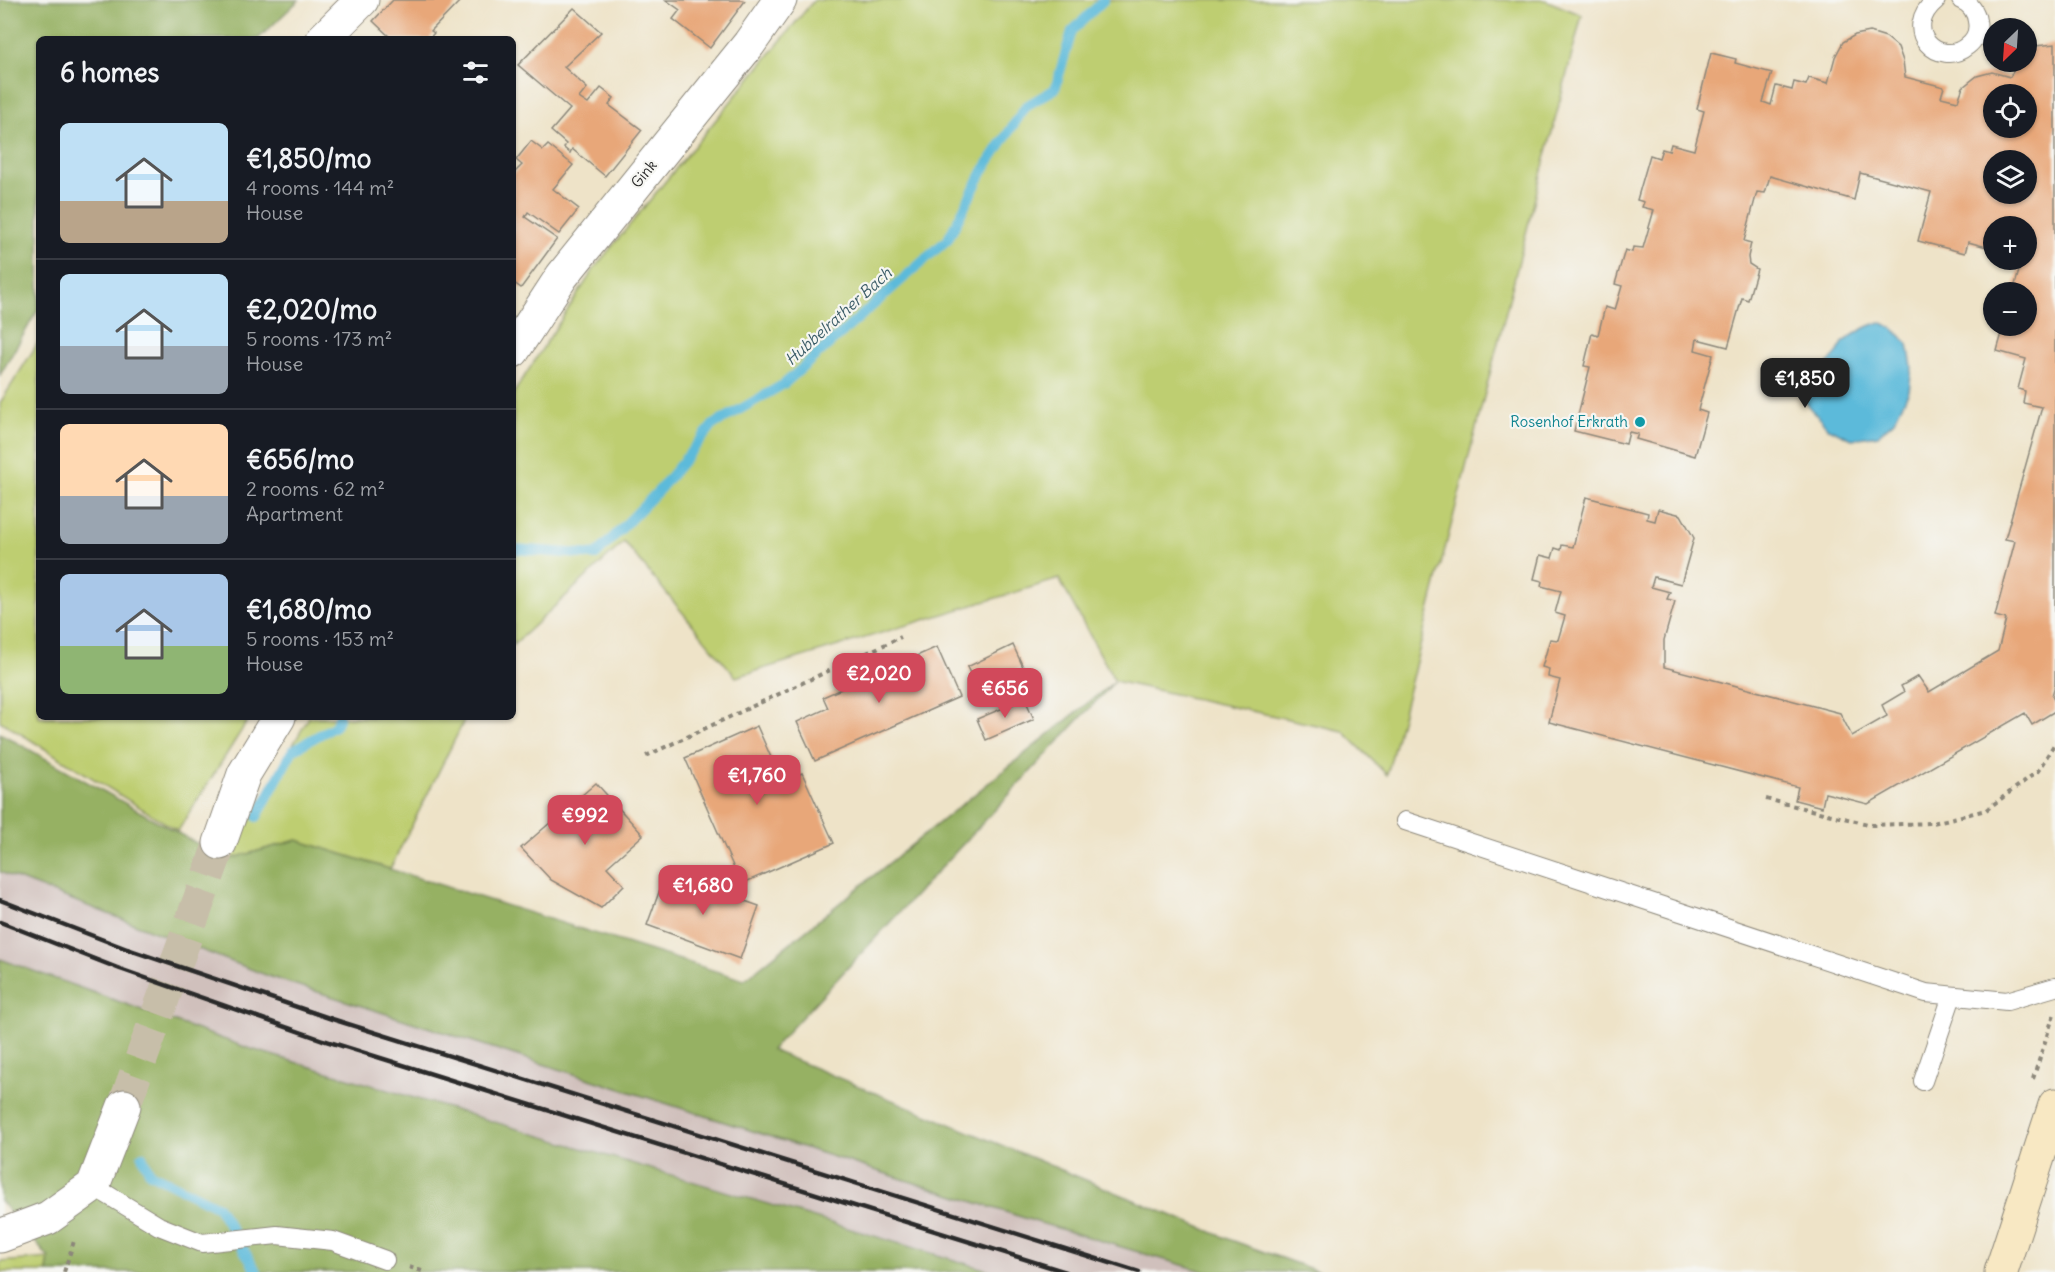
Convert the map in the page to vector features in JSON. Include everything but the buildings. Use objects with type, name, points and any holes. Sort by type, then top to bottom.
[{"type":"street","points":[[326,36],[362,0]]},
{"type":"street","name":"Gink","points":[[516,346],[562,276],[749,44],[780,0]]},
{"type":"street","points":[[220,843],[244,774],[277,720]]},
{"type":"street","points":[[2001,1272],[2055,1105]]},
{"type":"street","points":[[0,1236],[48,1218],[93,1186],[124,1106]]},
{"type":"lane","points":[[1936,0],[1926,9],[1921,22],[1923,37],[1933,48],[1947,54],[1961,52],[1973,42],[1978,28],[1976,14],[1966,2],[1961,0]]},
{"type":"lane","points":[[1405,821],[1926,993],[2007,1001],[2055,987]]},
{"type":"lane","points":[[1923,1081],[1952,996]]},
{"type":"lane","points":[[93,1186],[159,1226],[202,1242],[277,1235],[333,1241],[385,1260]]},
{"type":"path","points":[[646,756],[901,637]]},
{"type":"path","points":[[1766,799],[1872,825],[1933,823],[1986,810],[2038,771],[2055,743]]},
{"type":"shaded area","points":[[0,872],[271,977],[1037,1222],[1206,1272],[994,1272],[248,1048],[0,959]]},
{"type":"green space","points":[[0,0],[299,0],[261,36],[36,36],[36,313],[0,375]]},
{"type":"green space","points":[[814,0],[1545,0],[1582,15],[1387,775],[1343,731],[1115,681],[1059,579],[736,677],[624,542],[516,642],[516,389],[596,266]]},
{"type":"green space","points":[[36,346],[36,720],[248,720],[178,831],[0,721],[0,403]]},
{"type":"green space","points":[[1115,681],[771,1050],[1231,1240],[1320,1272],[1206,1272],[1037,1222],[271,977],[0,872],[0,733],[226,860],[297,840],[744,980]]},
{"type":"green space","points":[[307,720],[464,720],[390,869],[297,840],[227,860]]},
{"type":"green space","points":[[0,959],[248,1048],[994,1272],[47,1272],[49,1258],[0,1201]]},
{"type":"green space","points":[[49,1258],[47,1272],[0,1272],[0,1262]]},
{"type":"water","points":[[1880,322],[1894,329],[1908,344],[1912,367],[1909,391],[1894,421],[1878,435],[1852,439],[1828,428],[1809,407],[1801,393],[1808,376],[1825,366],[1836,355],[1844,341],[1864,328]]},
{"type":"waterway","name":"Hubbelrather Bach","points":[[516,549],[596,555],[660,489],[713,425],[784,384],[948,239],[983,171],[1026,106],[1055,89],[1072,31],[1104,0]]},
{"type":"waterway","name":"Hubbelrather Bach","points":[[257,817],[293,750],[335,726],[338,720]]},
{"type":"waterway","name":"Hubbelrather Bach","points":[[142,1156],[150,1173],[218,1207],[257,1272]]},
{"type":"tunnel","points":[[124,1106],[220,843]]},
{"type":"railway","points":[[0,900],[127,949],[332,1019],[1139,1272]]},
{"type":"railway","points":[[0,922],[120,969],[323,1040],[1066,1272]]},
{"type":"place","name":"Rosenhof Erkrath","points":[[1640,422]]}]
